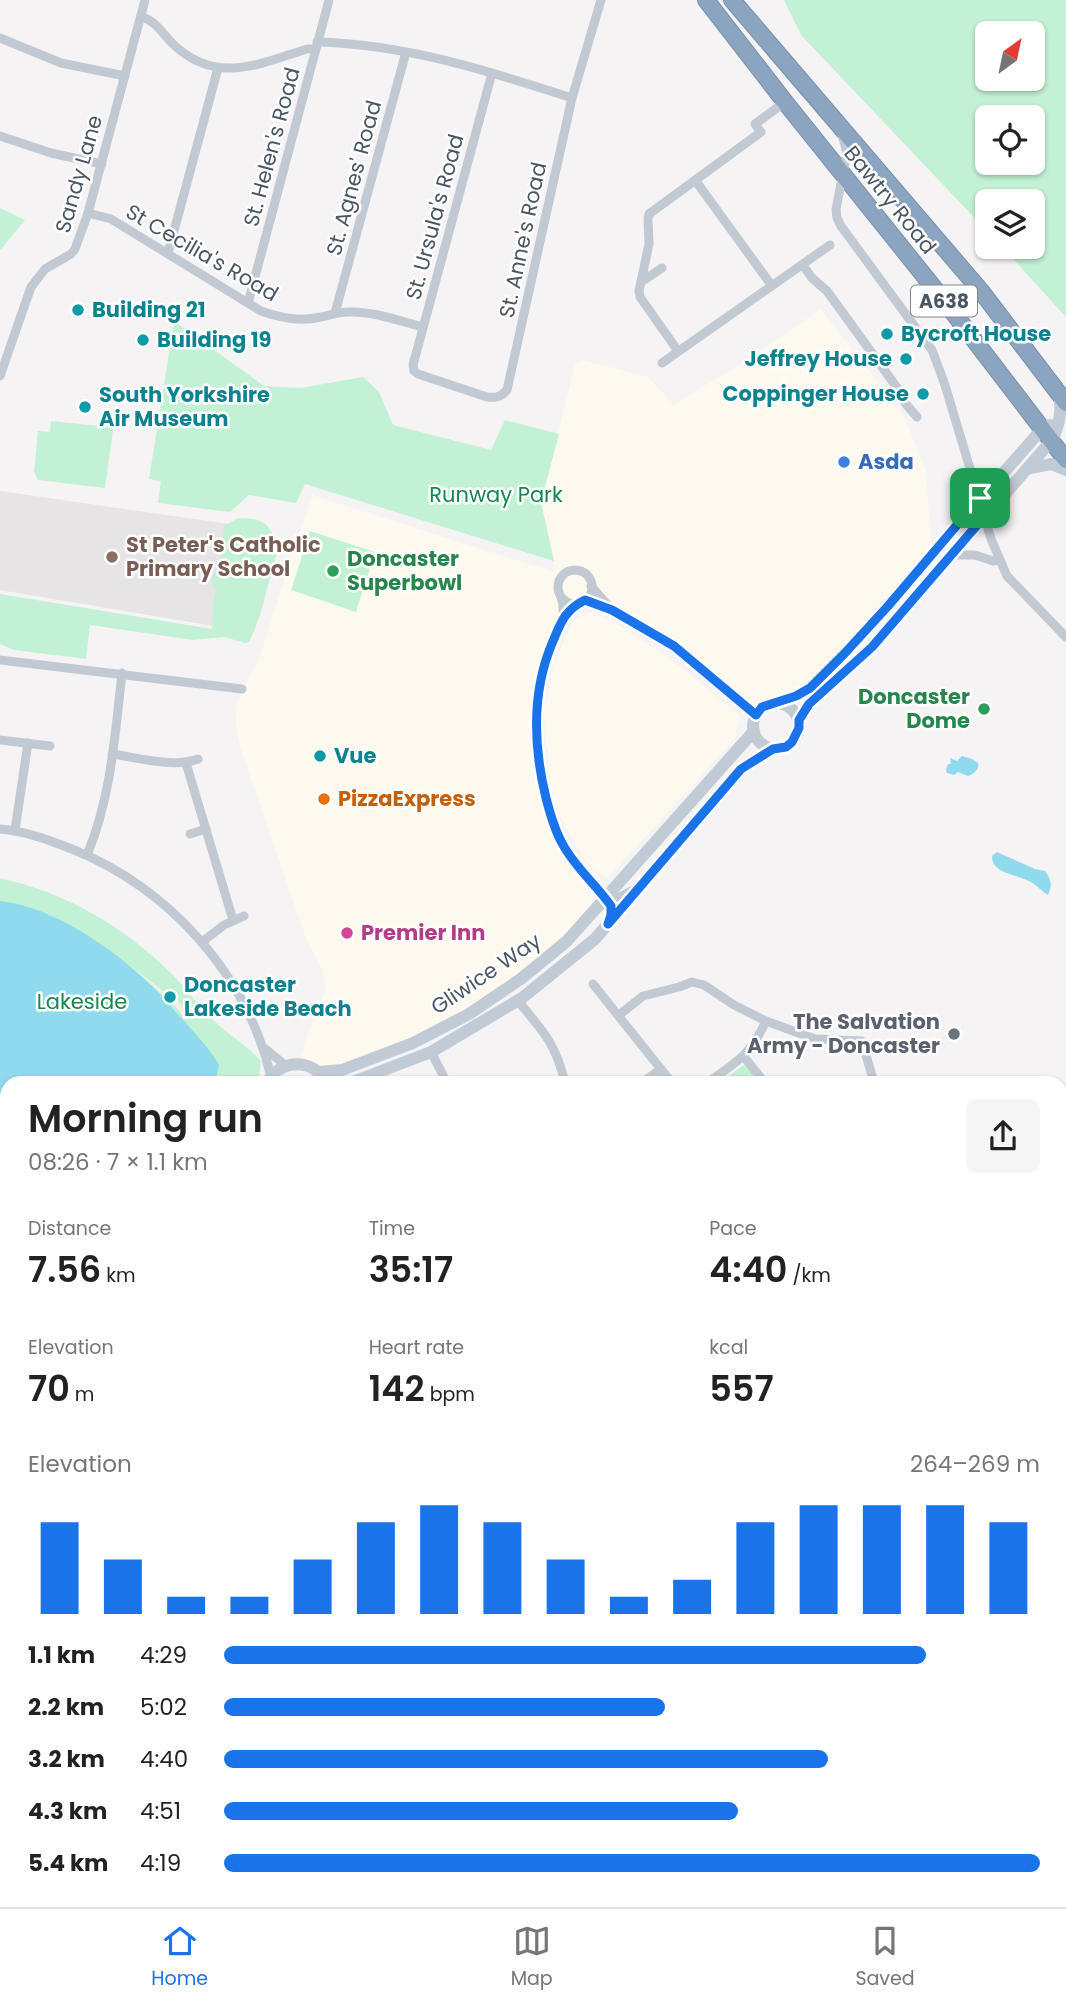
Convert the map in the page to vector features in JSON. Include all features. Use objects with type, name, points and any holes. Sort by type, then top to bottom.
[{"type":"highway","name":"Bawtry Road","points":[[706,0],[942,298],[1066,460]]},
{"type":"highway","name":"Bawtry Road","points":[[732,0],[981,291],[1062,398]]},
{"type":"street","name":"Sandy Lane","points":[[0,376],[30,287],[46,269],[75,249],[88,213],[145,0]]},
{"type":"street","name":"St. Helen's Road","points":[[248,303],[330,0]]},
{"type":"street","name":"St. Anne's Road","points":[[414,371],[487,397],[502,396],[508,390],[572,98],[601,0]]},
{"type":"street","points":[[141,17],[152,20],[174,46],[187,55],[198,62],[218,68],[248,68],[316,46],[355,43],[443,60],[572,98]]},
{"type":"street","points":[[0,38],[61,63],[125,76]]},
{"type":"street","name":"St. Agnes' Road","points":[[335,313],[406,52]]},
{"type":"street","points":[[168,253],[218,68]]},
{"type":"street","name":"St. Ursula's Road","points":[[414,371],[413,365],[492,73]]},
{"type":"street","points":[[678,351],[640,297],[649,244],[649,214],[761,132],[755,124],[785,102]]},
{"type":"street","points":[[839,126],[847,153],[836,209],[837,218],[932,349],[984,517],[1007,576],[1066,637]]},
{"type":"street","points":[[0,136],[51,153],[102,163]]},
{"type":"street","points":[[695,180],[772,286]]},
{"type":"street","name":"St Cecilia's Road","points":[[88,213],[111,219],[261,311],[289,319],[307,320],[335,313],[363,313],[423,327]]},
{"type":"street","points":[[662,363],[830,245]]},
{"type":"street","points":[[641,282],[659,270],[646,259]]},
{"type":"street","points":[[803,265],[812,278],[827,290],[917,417]]},
{"type":"street","points":[[1047,434],[1027,469],[872,647],[809,704],[799,720],[799,728],[792,742],[786,747],[773,749],[757,739],[753,723],[762,707],[779,703],[810,688],[856,641],[980,498],[1047,434],[1063,423],[1060,404],[1062,398]]},
{"type":"street","points":[[1027,469],[1051,464],[1066,470]]},
{"type":"street","points":[[933,554],[975,555],[993,561],[999,560]]},
{"type":"street","points":[[564,615],[558,587],[563,575],[569,571],[579,570],[589,577],[592,586],[612,610]]},
{"type":"street","points":[[592,586],[591,592],[564,615],[543,668],[536,706],[536,743],[551,817],[562,843],[611,906],[608,924]]},
{"type":"street","points":[[561,597],[568,602],[582,601],[612,610],[674,646],[756,715]]},
{"type":"street","points":[[0,660],[242,689]]},
{"type":"street","points":[[87,855],[99,825],[112,754],[122,673]]},
{"type":"street","points":[[779,703],[790,707],[799,720]]},
{"type":"street","name":"Gliwice Way","points":[[319,1072],[342,1070],[413,1044],[469,1014],[522,978],[567,941],[754,732]]},
{"type":"street","points":[[0,740],[50,746]]},
{"type":"street","points":[[15,830],[28,743]]},
{"type":"street","name":"Gliwice Way","points":[[368,1076],[431,1052],[519,1001],[595,939],[741,769],[773,749]]},
{"type":"street","points":[[112,754],[186,763],[198,759]]},
{"type":"street","points":[[186,763],[233,920]]},
{"type":"street","points":[[0,829],[15,830],[52,841],[87,855],[113,868],[172,910],[202,942],[244,1006],[264,1048],[268,1076]]},
{"type":"street","points":[[190,834],[206,829]]},
{"type":"street","points":[[606,898],[618,898],[643,885]]},
{"type":"street","points":[[202,942],[233,920],[244,916]]},
{"type":"street","points":[[619,1015],[643,996],[692,982],[704,985],[734,1005],[766,1021],[815,1039],[862,1041],[872,1076]]},
{"type":"street","points":[[593,984],[666,1076]]},
{"type":"street","points":[[519,1001],[552,1045],[563,1076]]},
{"type":"street","points":[[717,1076],[744,1057],[757,1041],[766,1021]]},
{"type":"street","points":[[264,1048],[285,1065]]},
{"type":"street","points":[[431,1052],[443,1076]]},
{"type":"street","points":[[744,1057],[759,1076]]},
{"type":"street","points":[[273,1076],[285,1065],[298,1064],[309,1066],[322,1076]]},
{"type":"street","points":[[651,1076],[661,1069]]},
{"type":"shaded area","points":[[821,309],[904,416],[925,469],[933,554],[844,654],[790,707],[762,707],[658,637],[585,600],[576,603],[566,601],[546,659],[536,743],[561,844],[606,898],[522,978],[413,1043],[319,1072],[298,1064],[325,991],[324,978],[306,938],[240,747],[235,723],[236,706],[242,689],[257,665],[312,495],[554,572],[541,502],[575,365],[583,360],[648,377],[674,405]]},
{"type":"shaded area","name":"St Peter's Catholic Primary School","points":[[0,491],[229,524],[214,626],[0,590]]},
{"type":"shaded area","points":[[586,612],[595,613],[624,628],[656,649],[737,713],[740,719],[734,740],[606,878],[593,870],[585,860],[555,805],[546,744],[544,711],[554,662],[574,620]]},
{"type":"green space","points":[[784,0],[1066,0],[1066,317],[1013,259],[1045,259],[1045,189],[975,189],[975,218],[801,35]]},
{"type":"green space","points":[[0,208],[25,220],[1,249],[0,249]]},
{"type":"green space","name":"Runway Park","points":[[174,321],[264,386],[301,388],[363,377],[379,392],[393,425],[491,450],[505,420],[559,434],[541,502],[554,561],[305,484],[296,503],[249,495],[230,512],[158,503],[161,481],[149,479]]},
{"type":"green space","points":[[51,421],[109,427],[111,422],[114,422],[105,488],[38,480],[34,472],[38,431],[50,432]]},
{"type":"green space","points":[[238,518],[260,521],[268,527],[279,547],[249,642],[224,637],[193,640],[90,625],[86,659],[14,650],[0,644],[0,594],[212,629],[216,591],[211,581],[221,557],[224,526]]},
{"type":"green space","name":"Doncaster Superbowl","points":[[310,531],[375,552],[356,612],[291,590]]},
{"type":"green space","name":"Lakeside","points":[[0,878],[49,893],[115,927],[155,958],[215,1022],[261,1061],[259,1076],[0,1076]]},
{"type":"green space","points":[[744,1065],[754,1076],[729,1076]]},
{"type":"sand","name":"Doncaster Lakeside Beach","points":[[130,965],[176,998],[187,1021],[174,1005]]},
{"type":"water","points":[[962,756],[978,763],[976,771],[968,776],[958,772],[954,775],[947,773],[948,764],[951,764],[950,758],[957,761]]},
{"type":"water","points":[[997,852],[1045,871],[1051,882],[1048,895],[1032,882],[996,867],[992,856]]},
{"type":"water","name":"Lakeside","points":[[0,901],[43,912],[64,922],[124,961],[161,995],[204,1043],[219,1065],[217,1076],[0,1076]]},
{"type":"place","name":"Building 21","points":[[78,310]]},
{"type":"place","name":"Bycroft House","points":[[887,334]]},
{"type":"place","name":"Building 19","points":[[143,340]]},
{"type":"place","name":"Jeffrey House","points":[[906,359]]},
{"type":"place","name":"Coppinger House","points":[[923,394]]},
{"type":"place","name":"South Yorkshire Air Museum","points":[[85,407]]},
{"type":"place","name":"Asda","points":[[844,462]]},
{"type":"place","name":"St Peter's Catholic Primary School","points":[[112,557]]},
{"type":"place","name":"Doncaster Superbowl","points":[[333,571]]},
{"type":"place","name":"Doncaster Dome","points":[[984,709]]},
{"type":"place","name":"Vue","points":[[320,756]]},
{"type":"place","name":"PizzaExpress","points":[[324,799]]},
{"type":"place","name":"Premier Inn","points":[[347,933]]},
{"type":"place","name":"Doncaster Lakeside Beach","points":[[170,997]]},
{"type":"place","name":"The Salvation Army - Doncaster","points":[[954,1034]]},
{"type":"route","points":[[980,498],[984,517],[872,647],[809,704],[799,720],[797,736],[792,742],[786,747],[773,749],[741,769],[608,924],[611,906],[573,860],[554,825],[542,783],[536,743],[536,706],[543,668],[564,615],[585,600],[612,610],[674,646],[756,715],[762,707],[779,703],[810,688],[888,606],[980,498]]}]
